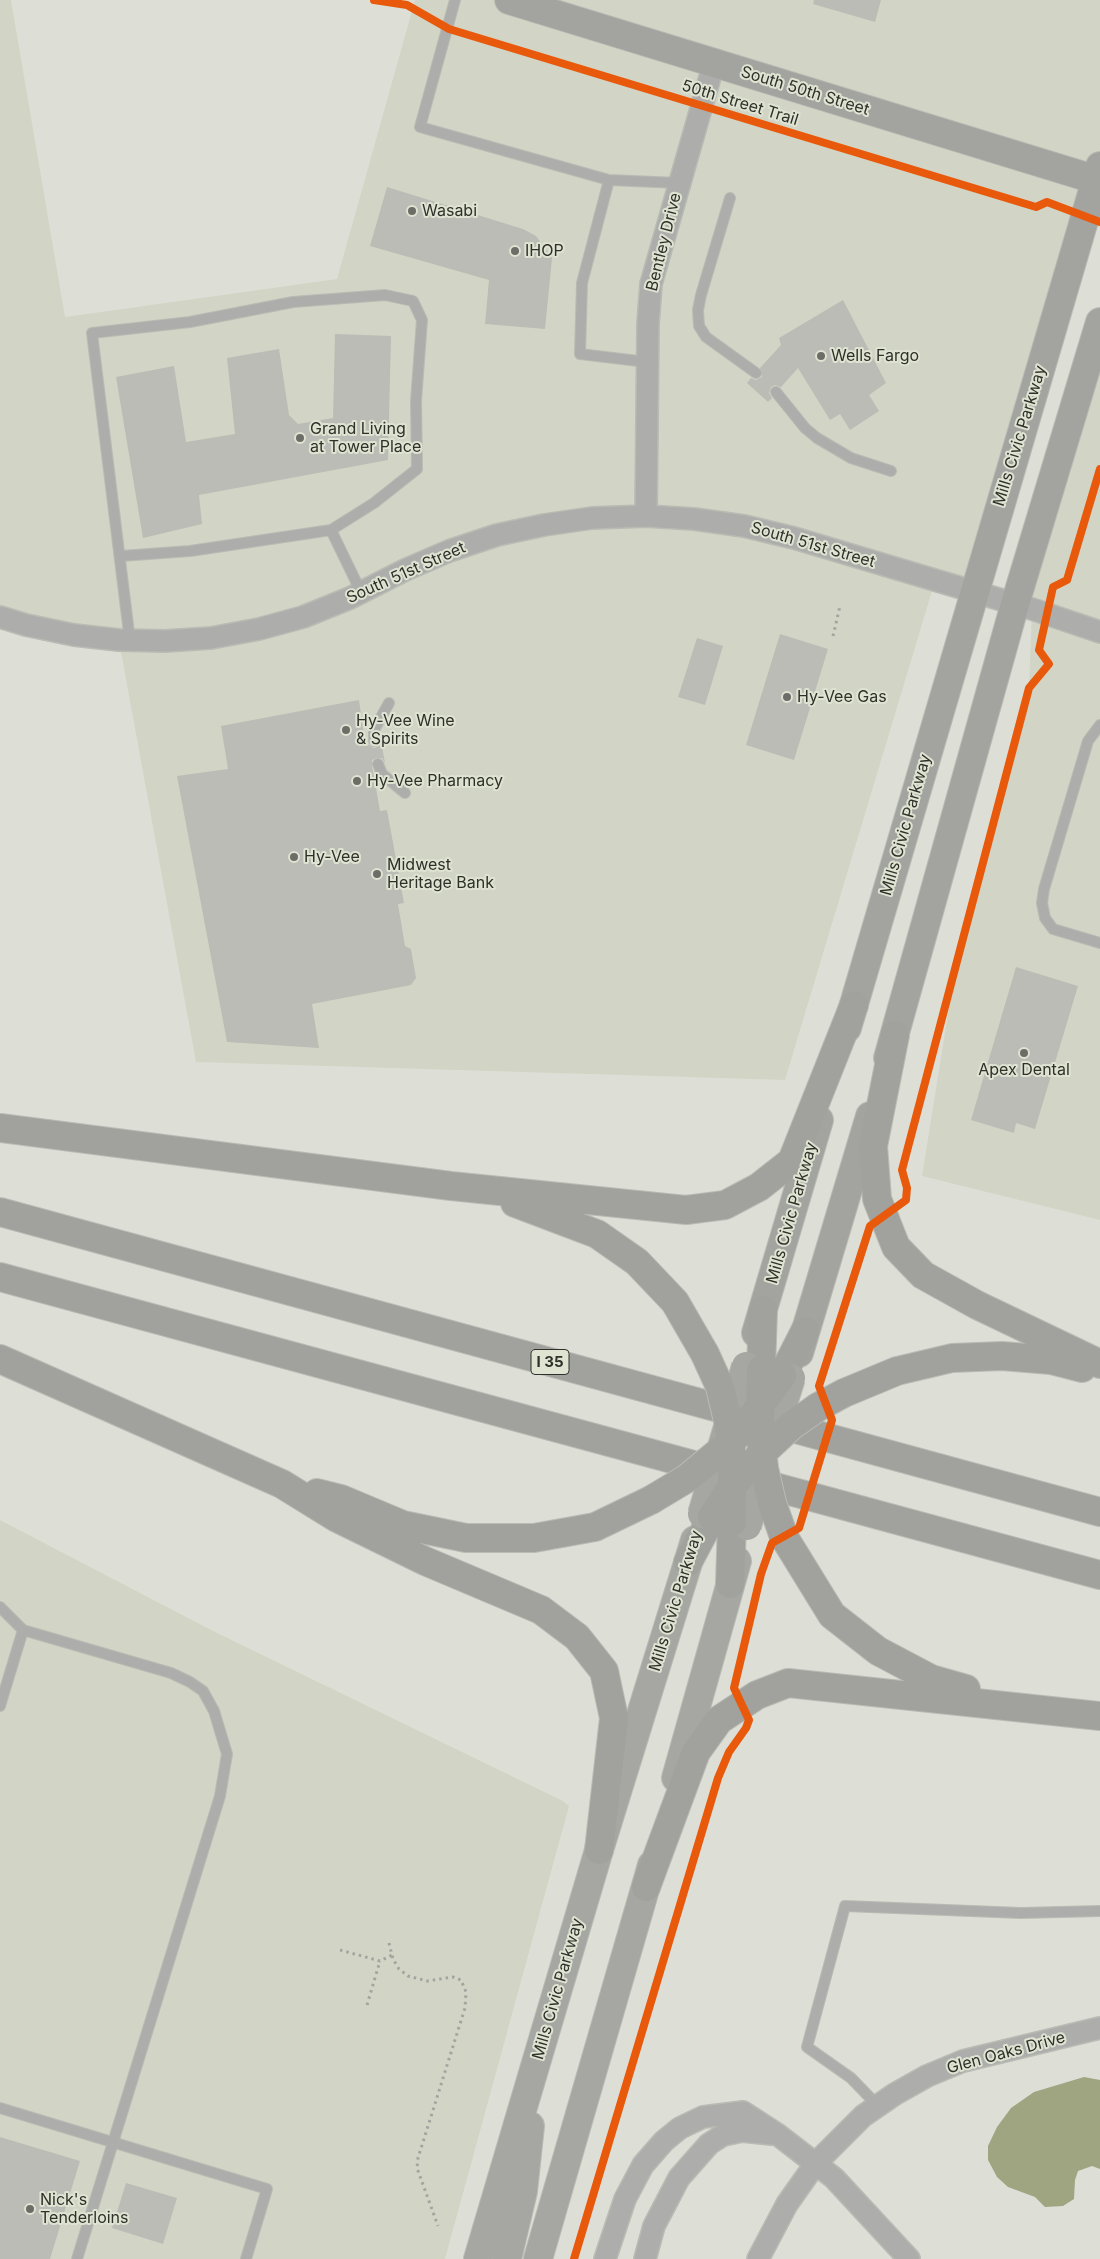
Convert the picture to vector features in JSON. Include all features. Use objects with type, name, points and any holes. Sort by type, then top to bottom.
[{"type":"highway","points":[[0,1128],[451,1186],[686,1210],[725,1205],[759,1187],[792,1161],[854,1005]]},
{"type":"highway","points":[[895,1034],[873,1146],[877,1199],[896,1247],[923,1275],[976,1305],[1100,1364]]},
{"type":"highway","points":[[451,1186],[526,1206],[597,1234],[637,1262],[675,1302],[705,1354],[720,1387],[731,1488],[723,1520],[730,1584]]},
{"type":"highway","name":"I 35","points":[[0,1212],[1100,1512]]},
{"type":"highway","points":[[0,1277],[1100,1575]]},
{"type":"highway","points":[[763,1310],[770,1373],[761,1406],[765,1455],[772,1503],[784,1537],[832,1615],[878,1651],[931,1679],[1035,1708]]},
{"type":"highway","points":[[770,1373],[805,1331]]},
{"type":"highway","points":[[731,1488],[818,1407],[844,1393],[897,1371],[952,1358],[1002,1356],[1051,1360],[1100,1373]]},
{"type":"highway","points":[[0,1359],[282,1484],[337,1518],[390,1544],[425,1561],[541,1610],[577,1637],[604,1670],[614,1718],[599,1850]]},
{"type":"highway","points":[[282,1484],[341,1499],[403,1524],[466,1538],[534,1538],[595,1527],[651,1500],[686,1479],[761,1406]]},
{"type":"highway","points":[[688,1562],[723,1520]]},
{"type":"highway","points":[[646,1887],[696,1752],[719,1720],[757,1695],[788,1683],[1100,1716]]},
{"type":"main road","name":"South 50th Street","points":[[509,0],[714,63],[1099,176]]},
{"type":"main road","name":"Mills Civic Parkway","points":[[763,1310],[974,592],[1099,176]]},
{"type":"main road","points":[[805,1331],[895,1034],[1015,604],[1100,322]]},
{"type":"main road","name":"Mills Civic Parkway","points":[[723,1520],[727,1439],[770,1373]]},
{"type":"main road","points":[[723,1520],[765,1455],[770,1373]]},
{"type":"main road","name":"Mills Civic Parkway","points":[[478,2259],[599,1850],[688,1562]]},
{"type":"main road","points":[[538,2259],[646,1887],[730,1584]]},
{"type":"main road","points":[[507,2259],[524,2191],[537,2060]]},
{"type":"street","name":"Bentley Drive","points":[[646,516],[647,362],[652,284],[714,63]]},
{"type":"street","name":"South 51st Street","points":[[0,617],[26,625],[74,635],[165,641],[211,638],[259,629],[303,616],[361,592],[449,551],[497,536],[544,525],[582,520],[646,516],[694,519],[744,526],[794,538],[1015,604],[1100,632]]},
{"type":"street","name":"Glen Oaks Drive","points":[[758,2259],[787,2204],[816,2163],[843,2135],[895,2094],[927,2076],[963,2061],[1100,2028]]},
{"type":"street","points":[[604,2259],[625,2199],[643,2165],[664,2141],[680,2128],[703,2117],[743,2112],[816,2163],[845,2189],[888,2239],[909,2259]]},
{"type":"street","points":[[645,2259],[654,2226],[679,2178],[709,2144],[723,2135],[742,2131],[777,2134]]},
{"type":"lane","points":[[455,0],[420,127],[609,180],[679,184]]},
{"type":"lane","points":[[609,180],[582,283],[580,354],[647,362]]},
{"type":"lane","points":[[730,198],[701,295],[698,310],[699,326],[706,337],[756,373]]},
{"type":"lane","points":[[121,556],[190,551],[331,530],[374,502],[416,469],[416,401],[422,320],[413,301],[385,294],[293,302],[190,322],[92,334],[130,640]]},
{"type":"lane","points":[[776,392],[805,428],[817,438],[850,458],[891,471]]},
{"type":"lane","points":[[331,530],[361,592]]},
{"type":"lane","points":[[374,741],[374,730],[389,703]]},
{"type":"lane","points":[[1100,724],[1088,741],[1044,889],[1042,903],[1045,918],[1053,929],[1100,943]]},
{"type":"lane","points":[[378,764],[382,774],[405,793]]},
{"type":"lane","points":[[0,1607],[24,1630],[171,1673],[190,1682],[203,1691],[214,1711],[227,1754],[220,1796],[77,2259]]},
{"type":"lane","points":[[0,1706],[24,1630]]},
{"type":"lane","points":[[878,2106],[851,2078],[807,2047],[844,1906],[1021,1913],[1100,1911]]},
{"type":"lane","points":[[0,2108],[114,2141],[267,2189],[246,2259]]},
{"type":"path","points":[[834,636],[840,606]]},
{"type":"path","points":[[389,1943],[392,1955],[399,1969],[408,1976],[427,1981],[453,1977],[461,1980],[466,1992],[464,2008],[418,2158],[418,2168],[438,2226]]},
{"type":"path","points":[[340,1950],[380,1961],[392,1955]]},
{"type":"path","points":[[367,2005],[380,1961]]},
{"type":"shaded area","points":[[0,0],[11,0],[65,317],[337,279],[415,0],[1100,0],[1100,166],[974,592],[935,581],[785,1080],[196,1062],[119,641],[0,617]]},
{"type":"shaded area","points":[[1100,322],[1100,1220],[922,1176],[958,951],[1029,688],[1032,609],[1015,604]]},
{"type":"shaded area","points":[[0,1520],[213,1631],[563,1801],[569,1806],[445,2259],[0,2259]]},
{"type":"shaded area","points":[[1084,2077],[1100,2080],[1100,2169],[1092,2166],[1078,2171],[1075,2180],[1074,2199],[1063,2206],[1045,2207],[1035,2197],[1008,2187],[997,2177],[988,2160],[988,2146],[997,2127],[1011,2108],[1034,2092]]},
{"type":"building","points":[[814,0],[881,0],[875,22],[813,4]]},
{"type":"building","points":[[387,187],[523,229],[536,236],[552,258],[545,329],[485,324],[489,280],[370,246]]},
{"type":"building","name":"Wells Fargo","points":[[843,300],[886,383],[869,395],[879,411],[850,430],[840,414],[830,420],[798,368],[781,387],[775,385],[771,387],[769,393],[772,398],[768,402],[747,383],[751,378],[756,380],[762,377],[760,368],[781,345],[779,338]]},
{"type":"building","name":"Grand Living at Tower Place","points":[[335,334],[391,336],[388,460],[199,495],[202,524],[143,538],[116,377],[174,366],[186,442],[235,434],[227,358],[279,349],[289,415],[298,424],[333,418]]},
{"type":"building","name":"Hy-Vee Gas","points":[[780,634],[828,649],[794,760],[746,745]]},
{"type":"building","points":[[697,638],[723,646],[705,705],[678,697]]},
{"type":"building","name":"Hy-Vee","points":[[359,700],[365,743],[374,748],[380,745],[381,741],[385,763],[382,758],[376,758],[372,760],[372,766],[380,811],[387,810],[404,903],[398,904],[405,946],[411,949],[416,978],[411,985],[312,1004],[319,1048],[227,1042],[177,776],[228,769],[221,726]]},
{"type":"building","name":"Apex Dental","points":[[1016,967],[1078,986],[1035,1129],[1016,1123],[1014,1133],[971,1120]]},
{"type":"building","points":[[0,2137],[80,2161],[50,2259],[0,2259]]},
{"type":"building","points":[[126,2183],[177,2198],[163,2244],[112,2228]]},
{"type":"cycle path","name":"50th Street Trail","points":[[374,0],[407,5],[449,29],[1036,207],[1047,202],[1100,222]]},
{"type":"cycle path","points":[[574,2259],[718,1778],[729,1752],[746,1728],[749,1720],[734,1688],[761,1574],[772,1543],[799,1528],[832,1420],[819,1386],[870,1226],[906,1200],[907,1188],[902,1170],[1029,688],[1049,664],[1039,650],[1053,587],[1067,580],[1100,469]]},
{"type":"place","name":"Wasabi","points":[[412,211]]},
{"type":"place","name":"IHOP","points":[[515,251]]},
{"type":"place","name":"Wells Fargo","points":[[821,356]]},
{"type":"place","name":"Grand Living at Tower Place","points":[[300,438]]},
{"type":"place","name":"Hy-Vee Gas","points":[[787,697]]},
{"type":"place","name":"Hy-Vee Wine & Spirits","points":[[346,730]]},
{"type":"place","name":"Hy-Vee Pharmacy","points":[[357,781]]},
{"type":"place","name":"Hy-Vee","points":[[294,857]]},
{"type":"place","name":"Midwest Heritage Bank","points":[[377,874]]},
{"type":"place","name":"Apex Dental","points":[[1024,1053]]},
{"type":"place","name":"Nick's Tenderloins","points":[[30,2209]]}]
